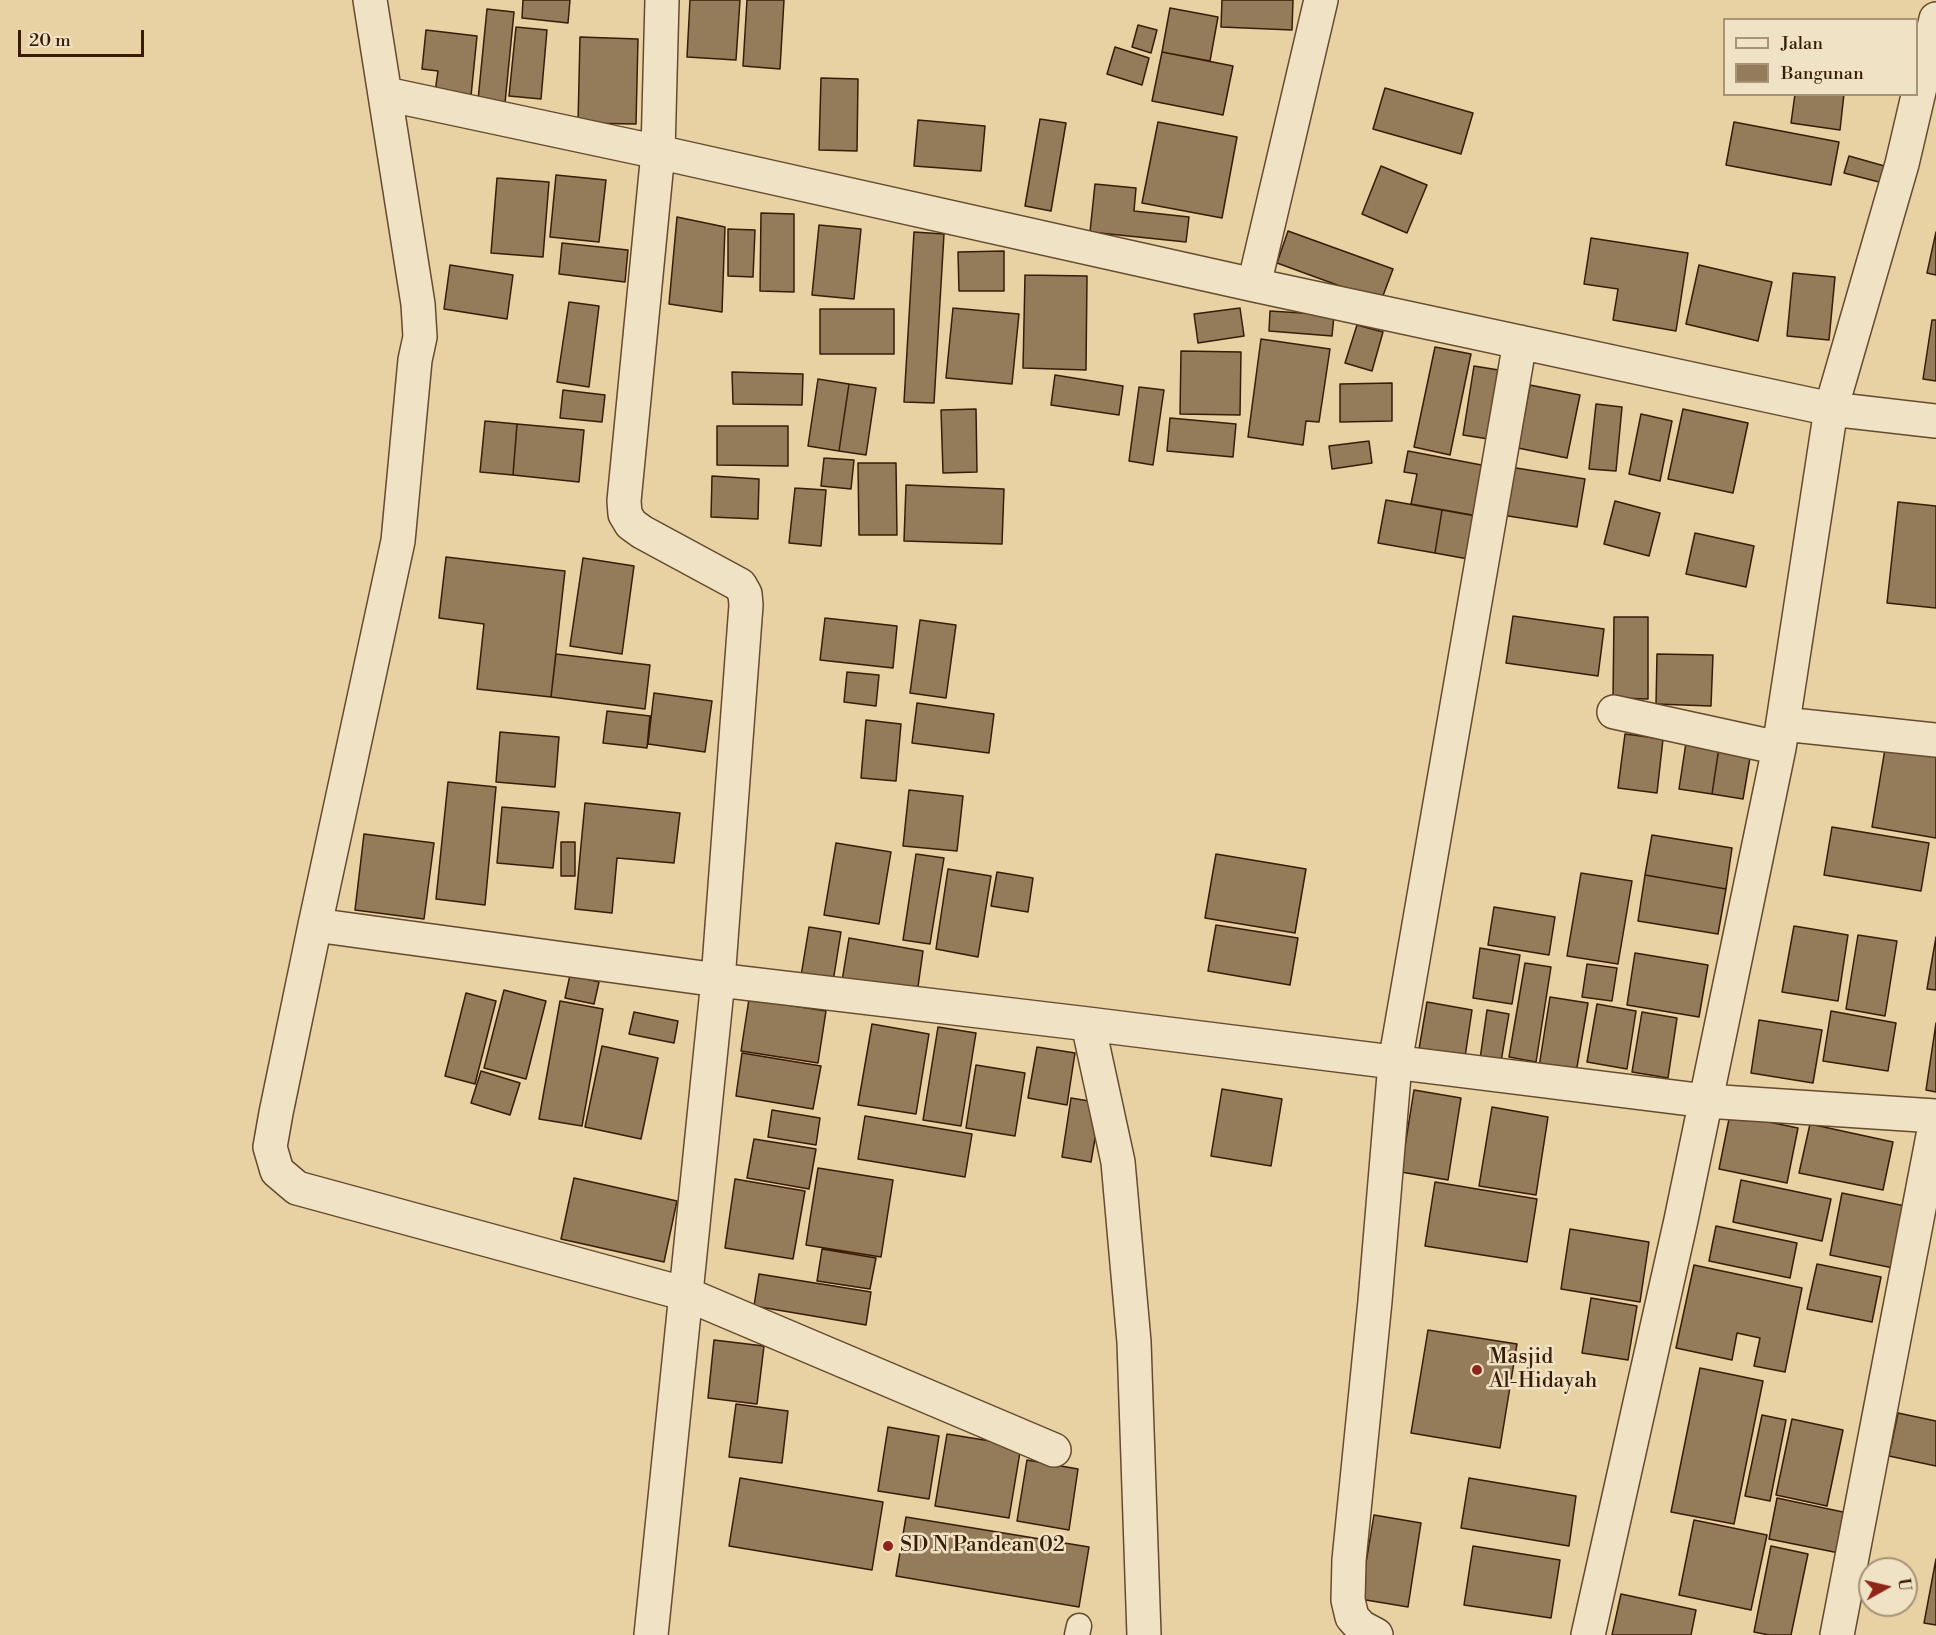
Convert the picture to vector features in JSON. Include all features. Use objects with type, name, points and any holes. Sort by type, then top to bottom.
[{"type":"street","points":[[370,0],[418,304],[420,337],[415,360],[398,541],[315,925],[270,1147],[277,1171],[297,1188],[686,1294],[1054,1450]]},
{"type":"street","points":[[651,1635],[718,980],[745,594],[740,585],[729,577],[631,524],[625,514],[624,501],[658,152],[662,0]]},
{"type":"street","points":[[1254,285],[1321,0]]},
{"type":"street","points":[[1918,96],[1936,19]]},
{"type":"street","points":[[386,94],[1831,409],[1936,421]]},
{"type":"street","points":[[1588,1635],[1706,1101],[1781,736],[1831,409],[1902,164],[1918,96]]},
{"type":"street","points":[[1376,1635],[1361,1627],[1352,1617],[1348,1600],[1348,1580],[1395,1063],[1520,342]]},
{"type":"street","points":[[1614,712],[1781,736],[1936,740]]},
{"type":"street","points":[[315,925],[718,980],[1706,1101],[1936,1116]]},
{"type":"street","points":[[1088,1024],[1118,1162],[1134,1342],[1144,1635]]},
{"type":"street","points":[[1837,1635],[1936,1120]]},
{"type":"building","points":[[523,0],[570,0],[568,23],[522,18]]},
{"type":"building","points":[[690,0],[740,0],[736,60],[687,57]]},
{"type":"building","points":[[747,0],[784,0],[780,69],[743,66]]},
{"type":"building","points":[[1222,0],[1293,0],[1292,30],[1221,27]]},
{"type":"building","points":[[1170,8],[1218,17],[1210,61],[1162,52]]},
{"type":"building","points":[[487,9],[514,12],[505,103],[478,100]]},
{"type":"building","points":[[1138,25],[1157,30],[1151,53],[1132,47]]},
{"type":"building","points":[[516,27],[547,30],[541,99],[509,96]]},
{"type":"building","points":[[426,30],[477,36],[471,96],[435,92],[438,71],[422,69]]},
{"type":"building","points":[[580,37],[638,39],[636,124],[578,123]]},
{"type":"building","points":[[1115,47],[1149,58],[1142,85],[1107,74]]},
{"type":"building","points":[[1162,52],[1233,66],[1223,115],[1152,101]]},
{"type":"building","points":[[821,78],[858,79],[857,151],[819,150]]},
{"type":"building","points":[[1385,88],[1473,113],[1461,154],[1373,129]]},
{"type":"building","points":[[1795,96],[1844,96],[1840,130],[1791,123]]},
{"type":"building","points":[[1040,119],[1066,123],[1051,211],[1025,206]]},
{"type":"building","points":[[918,120],[985,126],[981,171],[914,166]]},
{"type":"building","points":[[1158,122],[1237,137],[1222,218],[1142,203]]},
{"type":"building","points":[[1734,122],[1839,142],[1831,185],[1726,165]]},
{"type":"building","points":[[1849,156],[1888,167],[1883,183],[1844,173]]},
{"type":"building","points":[[1381,166],[1427,185],[1407,233],[1362,214]]},
{"type":"building","points":[[556,175],[606,180],[599,242],[550,237]]},
{"type":"building","points":[[497,178],[549,182],[543,257],[491,253]]},
{"type":"building","points":[[1095,184],[1136,188],[1134,211],[1189,217],[1186,242],[1090,232]]},
{"type":"building","points":[[761,213],[794,214],[794,292],[760,291]]},
{"type":"building","points":[[677,217],[725,227],[722,312],[669,304]]},
{"type":"building","points":[[819,225],[861,229],[854,299],[812,295]]},
{"type":"building","points":[[728,229],[755,230],[753,277],[728,276]]},
{"type":"building","points":[[1288,231],[1393,269],[1381,301],[1277,263]]},
{"type":"building","points":[[914,232],[944,234],[934,403],[904,402]]},
{"type":"building","points":[[1936,232],[1936,275],[1927,273]]},
{"type":"building","points":[[1591,238],[1688,253],[1676,331],[1613,320],[1618,289],[1584,284]]},
{"type":"building","points":[[562,243],[628,250],[625,282],[559,274]]},
{"type":"building","points":[[1004,251],[1004,291],[959,291],[958,252]]},
{"type":"building","points":[[450,265],[513,275],[507,319],[444,309]]},
{"type":"building","points":[[1699,265],[1772,282],[1758,341],[1686,324]]},
{"type":"building","points":[[1793,273],[1835,277],[1829,340],[1787,336]]},
{"type":"building","points":[[1025,275],[1087,276],[1086,370],[1023,368]]},
{"type":"building","points":[[569,302],[599,306],[589,387],[557,382]]},
{"type":"building","points":[[953,308],[1019,314],[1012,384],[946,378]]},
{"type":"building","points":[[1240,308],[1244,336],[1198,343],[1194,314]]},
{"type":"building","points":[[820,309],[894,309],[894,354],[820,354]]},
{"type":"building","points":[[1270,311],[1334,315],[1332,336],[1269,331]]},
{"type":"building","points":[[1932,320],[1936,320],[1936,381],[1923,379]]},
{"type":"building","points":[[1357,325],[1383,332],[1372,371],[1345,363]]},
{"type":"building","points":[[1261,339],[1330,349],[1319,422],[1306,421],[1303,445],[1248,437]]},
{"type":"building","points":[[1435,347],[1471,354],[1450,455],[1414,447]]},
{"type":"building","points":[[1181,351],[1241,352],[1240,415],[1180,414]]},
{"type":"building","points":[[1474,366],[1511,372],[1501,441],[1463,435]]},
{"type":"building","points":[[732,372],[803,374],[802,405],[733,404]]},
{"type":"building","points":[[1055,375],[1123,386],[1119,415],[1051,405]]},
{"type":"building","points":[[818,379],[849,384],[839,451],[808,446]]},
{"type":"building","points":[[1392,383],[1392,421],[1340,422],[1340,384]]},
{"type":"building","points":[[849,384],[876,388],[866,455],[839,451]]},
{"type":"building","points":[[1530,385],[1580,395],[1567,458],[1518,448]]},
{"type":"building","points":[[1139,387],[1164,390],[1153,465],[1129,461]]},
{"type":"building","points":[[563,390],[605,395],[602,422],[560,418]]},
{"type":"building","points":[[1596,404],[1622,407],[1616,471],[1589,469]]},
{"type":"building","points":[[976,409],[977,472],[943,473],[941,410]]},
{"type":"building","points":[[1683,409],[1748,423],[1733,493],[1668,479]]},
{"type":"building","points":[[1641,414],[1672,421],[1660,481],[1629,474]]},
{"type":"building","points":[[1170,418],[1236,424],[1233,457],[1167,451]]},
{"type":"building","points":[[485,421],[517,424],[513,475],[480,472]]},
{"type":"building","points":[[517,424],[584,430],[579,482],[513,475]]},
{"type":"building","points":[[717,426],[788,426],[788,466],[717,465]]},
{"type":"building","points":[[1369,441],[1372,463],[1332,469],[1329,446]]},
{"type":"building","points":[[1408,451],[1492,467],[1483,517],[1411,504],[1417,474],[1404,472]]},
{"type":"building","points":[[824,458],[854,460],[851,489],[821,486]]},
{"type":"building","points":[[858,463],[896,463],[897,535],[859,535]]},
{"type":"building","points":[[1510,467],[1585,479],[1577,527],[1502,515]]},
{"type":"building","points":[[712,476],[759,479],[758,519],[711,517]]},
{"type":"building","points":[[906,485],[1004,489],[1002,544],[904,541]]},
{"type":"building","points":[[795,488],[826,490],[821,546],[789,543]]},
{"type":"building","points":[[1386,500],[1442,510],[1435,553],[1378,543]]},
{"type":"building","points":[[1615,501],[1660,513],[1649,556],[1604,544]]},
{"type":"building","points":[[1898,502],[1936,506],[1936,608],[1887,603]]},
{"type":"building","points":[[1442,510],[1487,518],[1479,561],[1435,553]]},
{"type":"building","points":[[1695,533],[1754,546],[1746,587],[1686,574]]},
{"type":"building","points":[[446,557],[565,571],[551,697],[477,689],[484,624],[439,618]]},
{"type":"building","points":[[583,558],[634,566],[622,654],[570,646]]},
{"type":"building","points":[[1513,616],[1604,629],[1598,676],[1506,663]]},
{"type":"building","points":[[1614,617],[1648,617],[1648,699],[1613,698]]},
{"type":"building","points":[[825,618],[897,626],[893,668],[820,660]]},
{"type":"building","points":[[920,620],[956,625],[946,698],[910,693]]},
{"type":"building","points":[[556,654],[650,665],[645,709],[551,697]]},
{"type":"building","points":[[1657,654],[1713,655],[1711,706],[1656,704]]},
{"type":"building","points":[[847,672],[879,675],[876,706],[844,702]]},
{"type":"building","points":[[654,693],[712,701],[705,752],[648,744]]},
{"type":"building","points":[[917,703],[994,714],[989,753],[912,743]]},
{"type":"building","points":[[607,711],[650,716],[647,748],[603,743]]},
{"type":"building","points":[[866,720],[901,724],[896,781],[861,778]]},
{"type":"building","points":[[500,732],[559,737],[555,787],[496,782]]},
{"type":"building","points":[[1625,734],[1663,739],[1657,793],[1618,788]]},
{"type":"building","points":[[1687,736],[1720,741],[1712,794],[1679,789]]},
{"type":"building","points":[[1720,741],[1752,746],[1743,799],[1712,794]]},
{"type":"building","points":[[1885,749],[1936,757],[1936,838],[1872,827]]},
{"type":"building","points":[[448,782],[496,787],[485,905],[436,899]]},
{"type":"building","points":[[909,790],[963,796],[957,851],[903,846]]},
{"type":"building","points":[[585,803],[680,813],[674,863],[617,858],[612,913],[575,909]]},
{"type":"building","points":[[502,807],[559,812],[553,868],[497,863]]},
{"type":"building","points":[[1832,827],[1929,843],[1921,891],[1824,875]]},
{"type":"building","points":[[364,834],[434,843],[424,919],[355,910]]},
{"type":"building","points":[[1652,835],[1732,848],[1726,889],[1645,875]]},
{"type":"building","points":[[561,842],[575,842],[575,876],[561,876]]},
{"type":"building","points":[[836,843],[891,852],[879,924],[824,915]]},
{"type":"building","points":[[916,854],[944,858],[930,944],[903,940]]},
{"type":"building","points":[[1216,854],[1306,869],[1295,933],[1205,918]]},
{"type":"building","points":[[948,869],[991,876],[978,957],[936,949]]},
{"type":"building","points":[[997,872],[1033,878],[1028,912],[991,906]]},
{"type":"building","points":[[1581,873],[1632,881],[1618,964],[1567,956]]},
{"type":"building","points":[[1645,875],[1726,889],[1718,934],[1638,921]]},
{"type":"building","points":[[1494,907],[1555,917],[1549,955],[1488,945]]},
{"type":"building","points":[[1216,925],[1298,938],[1290,985],[1208,971]]},
{"type":"building","points":[[1794,926],[1848,935],[1838,1001],[1782,992]]},
{"type":"building","points":[[809,927],[841,932],[832,988],[800,982]]},
{"type":"building","points":[[1858,935],[1897,941],[1885,1016],[1846,1009]]},
{"type":"building","points":[[1936,937],[1936,990],[1927,989]]},
{"type":"building","points":[[849,938],[923,951],[917,994],[842,981]]},
{"type":"building","points":[[1480,948],[1520,955],[1512,1004],[1473,998]]},
{"type":"building","points":[[1635,953],[1708,965],[1699,1017],[1627,1005]]},
{"type":"building","points":[[1525,963],[1551,967],[1536,1062],[1509,1057]]},
{"type":"building","points":[[1587,964],[1617,968],[1612,1001],[1582,997]]},
{"type":"building","points":[[570,975],[599,982],[594,1004],[565,998]]},
{"type":"building","points":[[504,990],[546,1001],[526,1079],[484,1068]]},
{"type":"building","points":[[466,993],[496,1001],[475,1084],[445,1076]]},
{"type":"building","points":[[1550,997],[1588,1003],[1576,1073],[1539,1067]]},
{"type":"building","points":[[749,999],[826,1011],[818,1063],[741,1051]]},
{"type":"building","points":[[560,1001],[603,1009],[582,1126],[539,1119]]},
{"type":"building","points":[[1427,1002],[1472,1010],[1465,1057],[1419,1049]]},
{"type":"building","points":[[1597,1004],[1636,1011],[1627,1069],[1587,1062]]},
{"type":"building","points":[[1487,1010],[1509,1014],[1501,1062],[1480,1059]]},
{"type":"building","points":[[1831,1011],[1896,1023],[1888,1071],[1823,1061]]},
{"type":"building","points":[[634,1012],[678,1021],[674,1043],[629,1034]]},
{"type":"building","points":[[1642,1012],[1677,1018],[1668,1078],[1632,1072]]},
{"type":"building","points":[[1759,1020],[1822,1030],[1813,1083],[1751,1073]]},
{"type":"building","points":[[1936,1023],[1936,1092],[1926,1090]]},
{"type":"building","points":[[872,1024],[929,1034],[916,1114],[858,1105]]},
{"type":"building","points":[[938,1027],[976,1033],[961,1126],[923,1120]]},
{"type":"building","points":[[602,1046],[658,1058],[641,1139],[585,1127]]},
{"type":"building","points":[[1037,1047],[1075,1053],[1067,1105],[1028,1098]]},
{"type":"building","points":[[742,1053],[821,1066],[813,1109],[736,1096]]},
{"type":"building","points":[[976,1065],[1025,1073],[1015,1136],[966,1128]]},
{"type":"building","points":[[481,1071],[520,1083],[510,1115],[471,1103]]},
{"type":"building","points":[[1222,1089],[1282,1099],[1271,1166],[1211,1156]]},
{"type":"building","points":[[1414,1090],[1461,1098],[1448,1180],[1401,1172]]},
{"type":"building","points":[[1071,1098],[1101,1103],[1091,1162],[1062,1157]]},
{"type":"building","points":[[1492,1107],[1548,1117],[1536,1195],[1479,1186]]},
{"type":"building","points":[[772,1110],[820,1118],[816,1145],[768,1137]]},
{"type":"building","points":[[1730,1114],[1798,1128],[1787,1183],[1719,1169]]},
{"type":"building","points":[[865,1116],[972,1134],[965,1177],[858,1159]]},
{"type":"building","points":[[1810,1124],[1893,1142],[1883,1190],[1799,1173]]},
{"type":"building","points":[[754,1139],[816,1149],[809,1189],[747,1178]]},
{"type":"building","points":[[818,1168],[893,1180],[881,1257],[806,1245]]},
{"type":"building","points":[[574,1178],[677,1201],[664,1262],[561,1239]]},
{"type":"building","points":[[735,1179],[805,1191],[793,1259],[725,1248]]},
{"type":"building","points":[[1741,1180],[1831,1199],[1822,1241],[1733,1222]]},
{"type":"building","points":[[1435,1182],[1537,1199],[1527,1262],[1425,1246]]},
{"type":"building","points":[[1842,1193],[1910,1207],[1898,1269],[1830,1255]]},
{"type":"building","points":[[1716,1226],[1797,1243],[1790,1278],[1709,1261]]},
{"type":"building","points":[[1570,1229],[1649,1242],[1640,1302],[1561,1289]]},
{"type":"building","points":[[822,1249],[876,1258],[870,1289],[817,1281]]},
{"type":"building","points":[[1817,1264],[1881,1277],[1872,1322],[1807,1309]]},
{"type":"building","points":[[1694,1265],[1802,1288],[1785,1372],[1754,1366],[1760,1338],[1737,1333],[1732,1360],[1676,1348]]},
{"type":"building","points":[[759,1274],[871,1292],[866,1325],[754,1306]]},
{"type":"building","points":[[1591,1298],[1637,1306],[1628,1360],[1582,1353]]},
{"type":"building","points":[[1428,1330],[1517,1344],[1500,1448],[1411,1433]]},
{"type":"building","points":[[714,1340],[764,1346],[757,1404],[708,1398]]},
{"type":"building","points":[[1700,1368],[1763,1381],[1734,1524],[1671,1512]]},
{"type":"building","points":[[736,1404],[788,1411],[782,1463],[729,1457]]},
{"type":"building","points":[[1898,1413],[1936,1421],[1936,1466],[1889,1456]]},
{"type":"building","points":[[1762,1415],[1786,1420],[1770,1501],[1745,1496]]},
{"type":"building","points":[[1792,1419],[1843,1430],[1827,1506],[1776,1495]]},
{"type":"building","points":[[888,1427],[939,1436],[929,1499],[878,1491]]},
{"type":"building","points":[[947,1434],[1021,1446],[1009,1518],[935,1506]]},
{"type":"building","points":[[1027,1460],[1078,1469],[1069,1530],[1017,1521]]},
{"type":"building","points":[[740,1478],[883,1502],[872,1570],[729,1546]]},
{"type":"building","points":[[1469,1478],[1576,1496],[1569,1546],[1461,1528]]},
{"type":"building","points":[[1777,1498],[1857,1515],[1849,1555],[1769,1539]]},
{"type":"building","points":[[1374,1515],[1421,1523],[1408,1607],[1360,1599]]},
{"type":"building","points":[[906,1517],[1089,1547],[1079,1607],[896,1576]]},
{"type":"building","points":[[1694,1520],[1767,1535],[1751,1610],[1679,1595]]},
{"type":"building","points":[[1473,1546],[1560,1560],[1551,1618],[1464,1605]]},
{"type":"building","points":[[1771,1546],[1808,1554],[1791,1635],[1754,1632]]},
{"type":"building","points":[[1936,1559],[1936,1625],[1924,1623]]},
{"type":"building","points":[[1621,1594],[1696,1610],[1691,1635],[1612,1635]]},
{"type":"place","name":"Masjid Al-Hidayah","points":[[1477,1370]]},
{"type":"place","name":"SD N Pandean 02","points":[[888,1546]]}]
